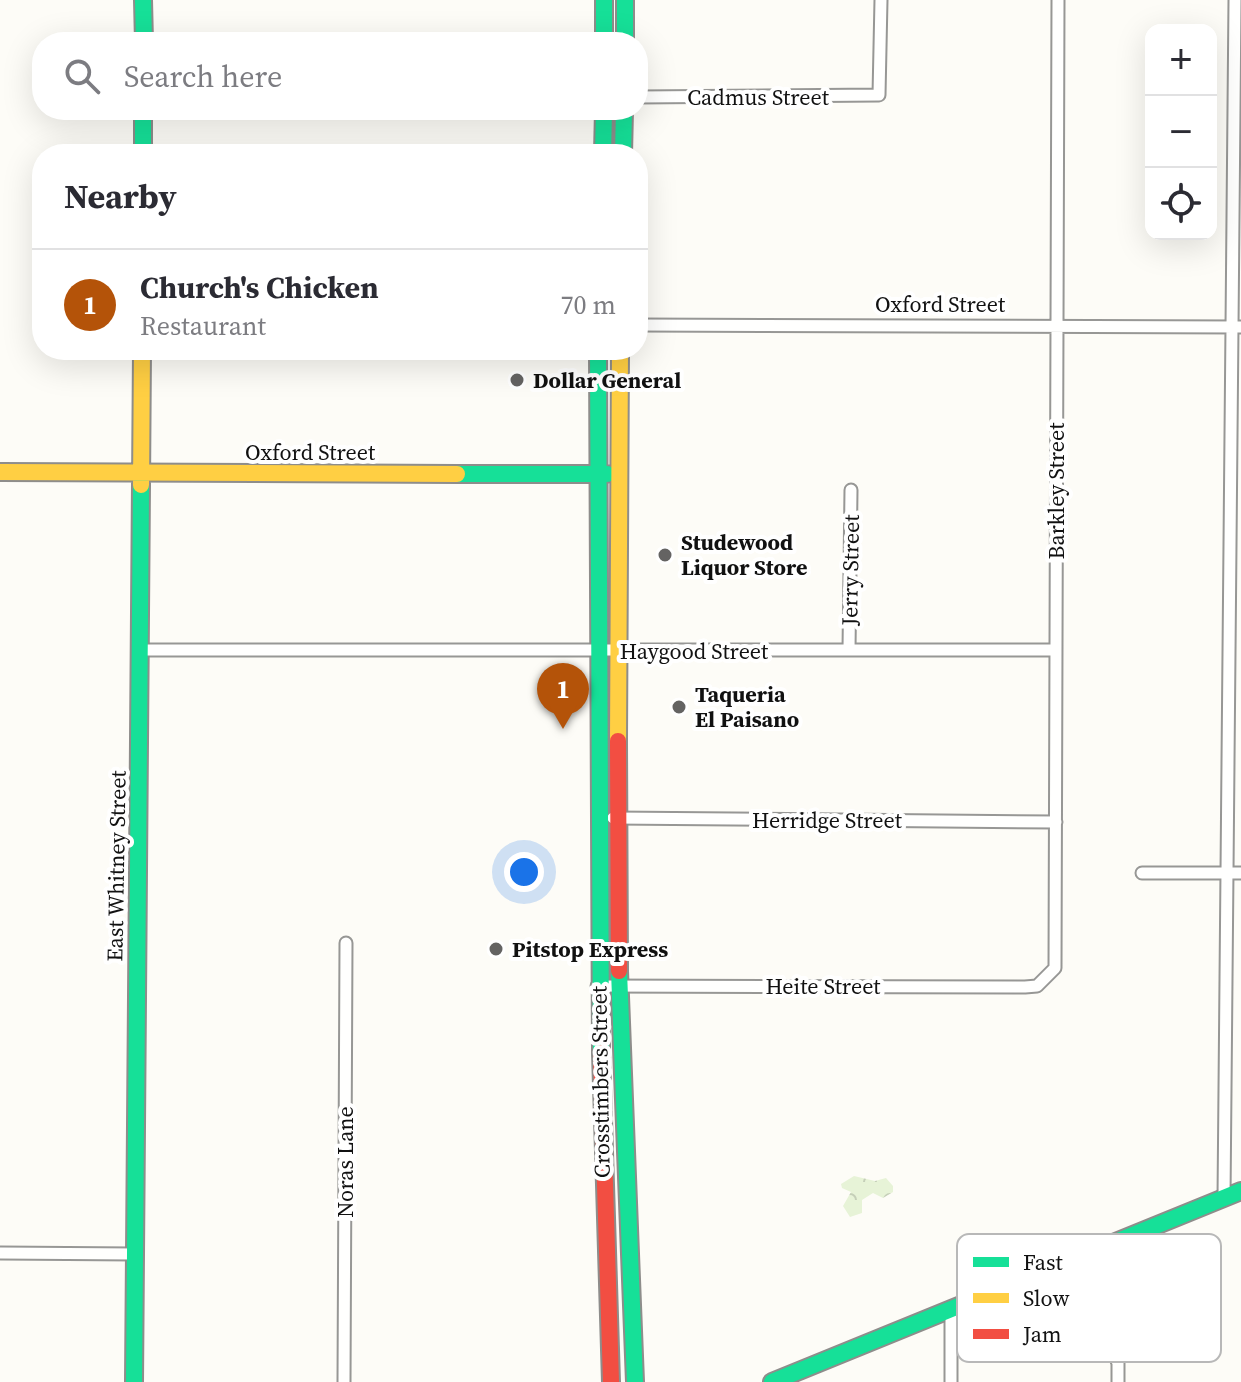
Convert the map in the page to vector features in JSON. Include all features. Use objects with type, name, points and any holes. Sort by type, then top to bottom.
[{"type":"main road","points":[[143,0],[144,32]]},
{"type":"main road","points":[[604,0],[604,32]]},
{"type":"main road","points":[[625,0],[625,32]]},
{"type":"main road","points":[[143,120],[143,144]]},
{"type":"main road","points":[[603,144],[604,120]]},
{"type":"main road","points":[[623,144],[624,120]]},
{"type":"main road","name":"East Whitney Street","points":[[134,1382],[142,360]]},
{"type":"main road","name":"Crosstimbers Street","points":[[598,360],[601,651],[597,986],[601,1215],[611,1382]]},
{"type":"main road","name":"Crosstimbers Street","points":[[620,360],[618,818],[623,1216],[635,1382]]},
{"type":"main road","name":"Oxford Street","points":[[0,472],[620,475]]},
{"type":"main road","points":[[1137,1234],[1241,1191]]},
{"type":"main road","points":[[601,1215],[623,1216]]},
{"type":"main road","points":[[772,1382],[957,1309]]},
{"type":"street","name":"Cadmus Street","points":[[648,97],[879,95],[881,0]]},
{"type":"street","name":"Barkley Street","points":[[1047,979],[1055,968],[1056,952],[1058,0]]},
{"type":"street","points":[[1224,1198],[1237,327],[1235,0]]},
{"type":"street","name":"Oxford Street","points":[[648,325],[1237,327]]},
{"type":"street","name":"Jerry Street","points":[[849,650],[851,490]]},
{"type":"street","name":"Haygood Street","points":[[140,650],[1056,650]]},
{"type":"street","name":"Herridge Street","points":[[599,818],[1056,822]]},
{"type":"street","points":[[1142,873],[1241,873]]},
{"type":"street","name":"Noras Lane","points":[[344,1382],[346,943]]},
{"type":"street","name":"Heite Street","points":[[597,986],[1025,987],[1037,986],[1047,979]]},
{"type":"street","points":[[0,1253],[134,1254]]},
{"type":"street","points":[[951,1311],[951,1382]]},
{"type":"street","points":[[1118,1362],[1118,1382]]},
{"type":"green space","points":[[854,1176],[875,1181],[886,1178],[893,1186],[893,1192],[883,1198],[873,1193],[862,1200],[862,1213],[850,1217],[843,1206],[851,1192],[842,1188],[841,1184]]},
{"type":"traffic: fast","points":[[143,0],[144,32]]},
{"type":"traffic: fast","points":[[604,0],[604,32]]},
{"type":"traffic: fast","points":[[625,0],[625,32]]},
{"type":"traffic: fast","points":[[143,120],[143,144]]},
{"type":"traffic: fast","points":[[603,144],[604,120]]},
{"type":"traffic: fast","points":[[623,144],[624,120]]},
{"type":"traffic: fast","points":[[598,360],[601,1053]]},
{"type":"traffic: fast","points":[[457,474],[607,474]]},
{"type":"traffic: fast","points":[[134,1382],[141,485]]},
{"type":"traffic: fast","points":[[619,971],[635,1382]]},
{"type":"traffic: fast","points":[[1135,1234],[1241,1191]]},
{"type":"traffic: fast","points":[[772,1382],[957,1307]]},
{"type":"traffic: slow","points":[[141,485],[142,360]]},
{"type":"traffic: slow","points":[[618,741],[620,360]]},
{"type":"traffic: slow","points":[[0,472],[457,474]]},
{"type":"traffic: jam","points":[[618,741],[619,971]]},
{"type":"traffic: jam","points":[[601,1053],[611,1382]]},
{"type":"place","name":"Dollar General","points":[[517,380]]},
{"type":"place","name":"Studewood Liquor Store","points":[[665,555]]},
{"type":"place","name":"Taqueria El Paisano","points":[[679,707]]},
{"type":"place","name":"Church's Chicken","points":[[563,729]]},
{"type":"place","name":"Pitstop Express","points":[[496,949]]}]
